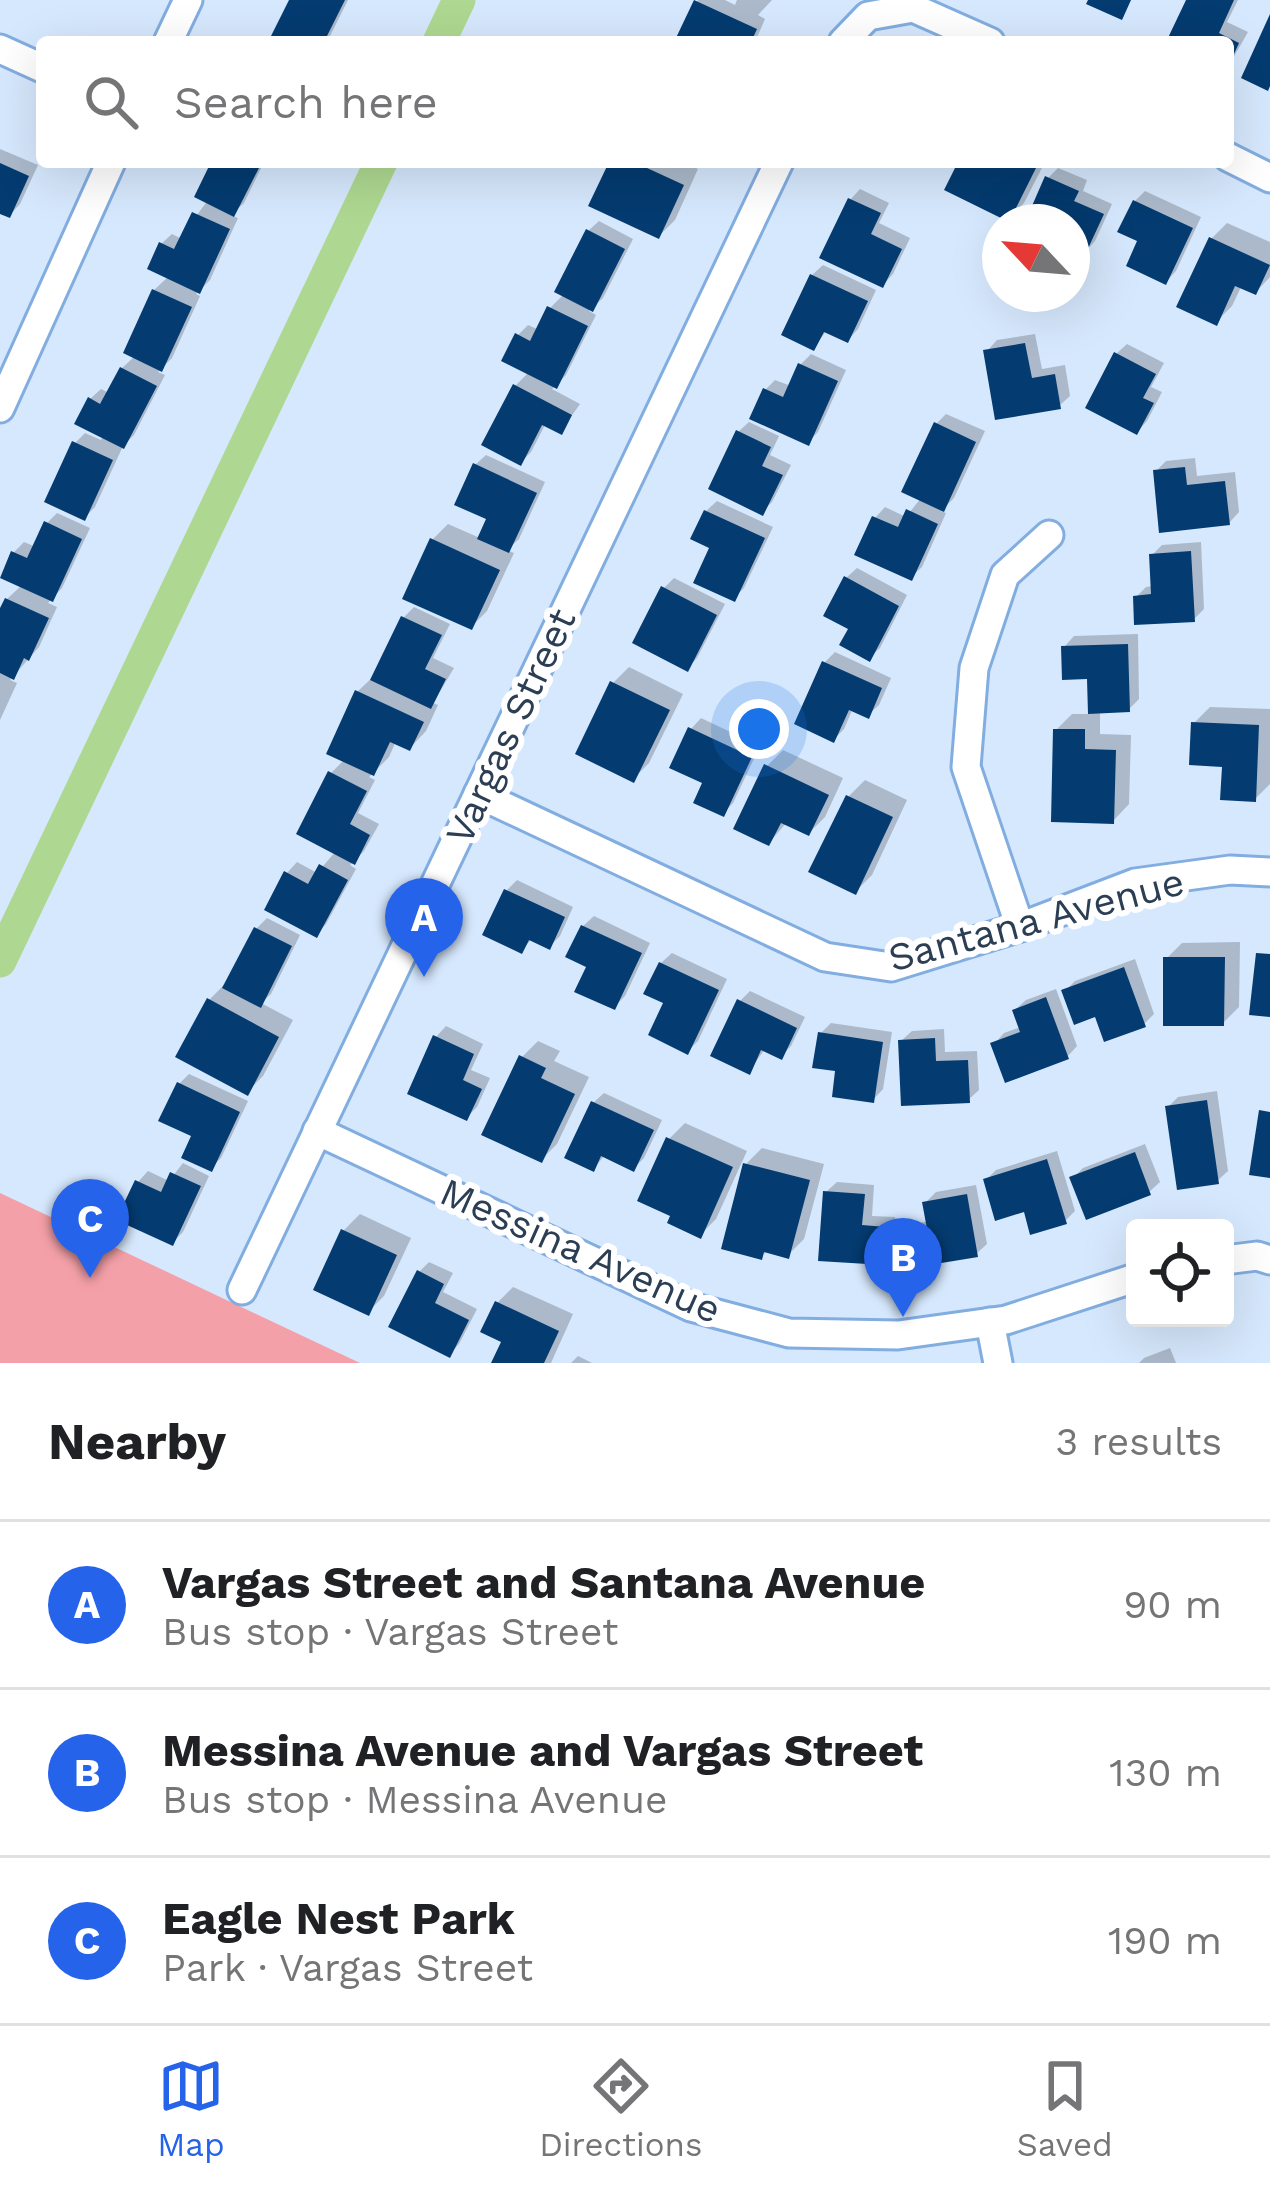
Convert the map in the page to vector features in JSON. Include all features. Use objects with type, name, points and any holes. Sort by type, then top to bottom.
[{"type":"street","points":[[171,36],[188,0]]},
{"type":"street","points":[[849,36],[868,16],[913,8],[978,36]]},
{"type":"street","points":[[0,49],[36,65]]},
{"type":"street","points":[[1234,161],[1270,178]]},
{"type":"street","points":[[0,408],[108,168]]},
{"type":"street","name":"Vargas Street","points":[[242,1290],[776,168]]},
{"type":"street","points":[[1020,927],[966,767],[974,668],[1005,575],[1048,535]]},
{"type":"street","name":"Santana Avenue","points":[[478,794],[825,957],[891,967],[1020,927],[1136,883],[1230,870],[1270,872]]},
{"type":"street","name":"Messina Avenue","points":[[317,1131],[691,1307],[789,1333],[898,1335],[990,1322],[1126,1280]]},
{"type":"street","points":[[1234,1259],[1270,1260]]},
{"type":"street","points":[[990,1322],[998,1363]]},
{"type":"shaded area","points":[[0,1193],[360,1363],[0,1363]]},
{"type":"building","points":[[289,0],[345,0],[327,36],[271,36]]},
{"type":"building","points":[[694,0],[757,29],[754,36],[677,36]]},
{"type":"building","points":[[1088,0],[1131,0],[1122,20],[1086,4]]},
{"type":"building","points":[[1186,0],[1234,0],[1219,33],[1225,36],[1169,36]]},
{"type":"building","points":[[1270,14],[1270,86],[1268,91],[1241,78]]},
{"type":"building","points":[[0,163],[29,176],[10,218],[0,214]]},
{"type":"building","points":[[208,168],[259,168],[234,217],[194,197]]},
{"type":"building","points":[[606,168],[647,168],[684,185],[659,239],[588,206]]},
{"type":"building","points":[[955,168],[1036,168],[1018,204],[982,204],[982,209],[944,190]]},
{"type":"building","points":[[1045,176],[1079,191],[1074,201],[1081,204],[1033,204]]},
{"type":"building","points":[[848,198],[881,213],[871,234],[902,249],[883,288],[819,258]]},
{"type":"building","points":[[1133,200],[1193,228],[1166,285],[1126,266],[1137,241],[1117,232]]},
{"type":"building","points":[[1090,208],[1104,214],[1090,244]]},
{"type":"building","points":[[192,212],[230,229],[200,294],[147,269],[159,242],[174,249]]},
{"type":"building","points":[[586,229],[625,249],[593,312],[554,292]]},
{"type":"building","points":[[1209,237],[1270,265],[1256,295],[1235,286],[1217,326],[1176,307]]},
{"type":"building","points":[[810,274],[868,301],[848,343],[824,332],[814,351],[781,335]]},
{"type":"building","points":[[152,289],[192,307],[162,372],[123,353]]},
{"type":"building","points":[[547,306],[588,326],[557,389],[501,361],[515,333],[530,341]]},
{"type":"building","points":[[1025,343],[1032,378],[1055,374],[1061,409],[995,420],[983,350]]},
{"type":"building","points":[[1114,352],[1156,374],[1143,398],[1154,403],[1137,435],[1085,408]]},
{"type":"building","points":[[798,363],[838,381],[809,446],[749,419],[763,388],[783,397]]},
{"type":"building","points":[[120,367],[157,386],[124,449],[74,424],[88,397],[100,404]]},
{"type":"building","points":[[513,384],[572,415],[562,435],[542,425],[521,466],[481,445]]},
{"type":"building","points":[[934,422],[976,442],[944,512],[901,492]]},
{"type":"building","points":[[736,430],[771,447],[762,466],[783,475],[763,516],[708,489]]},
{"type":"building","points":[[72,441],[113,460],[85,521],[44,502]]},
{"type":"building","points":[[473,463],[537,493],[509,553],[477,539],[486,519],[454,505]]},
{"type":"building","points":[[1185,467],[1187,485],[1225,481],[1230,525],[1159,533],[1153,470]]},
{"type":"building","points":[[906,509],[938,524],[912,581],[854,555],[872,516],[898,527]]},
{"type":"building","points":[[704,510],[765,538],[735,602],[693,583],[709,548],[690,539]]},
{"type":"building","points":[[44,521],[82,539],[53,602],[0,578],[11,551],[27,558]]},
{"type":"building","points":[[430,538],[500,570],[472,630],[402,599]]},
{"type":"building","points":[[1191,551],[1195,622],[1134,625],[1133,596],[1151,594],[1149,554]]},
{"type":"building","points":[[844,576],[899,606],[870,662],[839,645],[848,629],[823,616]]},
{"type":"building","points":[[661,586],[717,615],[688,672],[632,643]]},
{"type":"building","points":[[5,598],[49,618],[29,661],[24,658],[14,680],[0,673],[0,608]]},
{"type":"building","points":[[401,616],[442,635],[425,669],[446,679],[431,709],[370,680]]},
{"type":"building","points":[[1128,644],[1130,712],[1088,714],[1087,679],[1062,680],[1061,646]]},
{"type":"building","points":[[822,661],[882,688],[869,719],[849,710],[834,743],[794,724]]},
{"type":"building","points":[[610,681],[670,710],[634,783],[575,754]]},
{"type":"building","points":[[355,690],[424,722],[410,751],[390,742],[374,776],[326,754]]},
{"type":"building","points":[[1191,722],[1259,725],[1256,802],[1220,800],[1222,767],[1189,765]]},
{"type":"building","points":[[688,727],[752,757],[724,817],[693,803],[702,783],[669,768]]},
{"type":"building","points":[[1053,729],[1085,729],[1085,749],[1116,750],[1114,824],[1051,822]]},
{"type":"building","points":[[764,764],[829,795],[809,836],[781,823],[769,846],[733,829]]},
{"type":"building","points":[[328,771],[367,791],[350,824],[370,835],[355,865],[296,834]]},
{"type":"building","points":[[846,795],[893,817],[856,895],[808,872]]},
{"type":"building","points":[[319,864],[348,880],[317,938],[264,910],[284,871],[308,884]]},
{"type":"building","points":[[504,889],[565,917],[550,950],[529,940],[522,954],[482,935]]},
{"type":"building","points":[[581,925],[642,953],[615,1010],[574,992],[586,967],[565,957]]},
{"type":"building","points":[[254,927],[292,946],[261,1008],[222,988]]},
{"type":"building","points":[[1256,953],[1270,954],[1270,1017],[1249,1015]]},
{"type":"building","points":[[1163,957],[1225,957],[1224,1026],[1163,1026]]},
{"type":"building","points":[[659,962],[719,990],[688,1055],[648,1035],[663,1003],[643,994]]},
{"type":"building","points":[[1124,967],[1146,1027],[1104,1042],[1095,1017],[1074,1025],[1061,990]]},
{"type":"building","points":[[1046,997],[1069,1059],[1005,1083],[990,1043],[1020,1032],[1012,1010]]},
{"type":"building","points":[[207,998],[279,1037],[248,1096],[175,1057]]},
{"type":"building","points":[[737,999],[797,1028],[782,1060],[761,1050],[750,1075],[710,1056]]},
{"type":"building","points":[[818,1032],[883,1042],[874,1103],[832,1097],[835,1071],[812,1068]]},
{"type":"building","points":[[433,1035],[474,1054],[463,1080],[482,1089],[467,1121],[407,1094]]},
{"type":"building","points":[[935,1038],[936,1061],[968,1060],[970,1103],[901,1106],[898,1040]]},
{"type":"building","points":[[519,1055],[546,1068],[541,1078],[575,1094],[542,1163],[481,1135]]},
{"type":"building","points":[[177,1082],[240,1112],[212,1172],[181,1158],[191,1136],[158,1121]]},
{"type":"building","points":[[1207,1100],[1219,1184],[1177,1190],[1165,1106]]},
{"type":"building","points":[[591,1101],[654,1130],[634,1172],[601,1156],[594,1172],[564,1158]]},
{"type":"building","points":[[1259,1110],[1270,1112],[1270,1178],[1249,1175]]},
{"type":"building","points":[[666,1137],[733,1167],[701,1239],[667,1223],[670,1216],[637,1201]]},
{"type":"building","points":[[1135,1152],[1151,1195],[1086,1220],[1069,1177]]},
{"type":"building","points":[[1047,1159],[1067,1224],[1030,1235],[1024,1212],[995,1221],[983,1179]]},
{"type":"building","points":[[743,1163],[810,1180],[789,1259],[764,1252],[762,1260],[721,1249]]},
{"type":"building","points":[[170,1172],[201,1186],[173,1246],[116,1220],[135,1180],[161,1192]]},
{"type":"building","points":[[823,1191],[865,1194],[862,1225],[886,1227],[884,1265],[818,1261]]},
{"type":"building","points":[[967,1194],[978,1257],[911,1268],[905,1232],[927,1229],[922,1202]]},
{"type":"building","points":[[341,1229],[397,1255],[369,1316],[313,1290]]},
{"type":"building","points":[[417,1270],[444,1284],[435,1303],[469,1320],[450,1358],[388,1327]]},
{"type":"building","points":[[495,1301],[559,1331],[544,1363],[491,1363],[501,1342],[480,1332]]},
{"type":"waterway","points":[[442,36],[459,0]]},
{"type":"waterway","points":[[0,961],[378,168]]},
{"type":"place","name":"Vargas Street and Santana Avenue","points":[[424,977]]},
{"type":"place","name":"Eagle Nest Park","points":[[90,1278]]},
{"type":"place","name":"Messina Avenue and Vargas Street","points":[[903,1317]]}]
